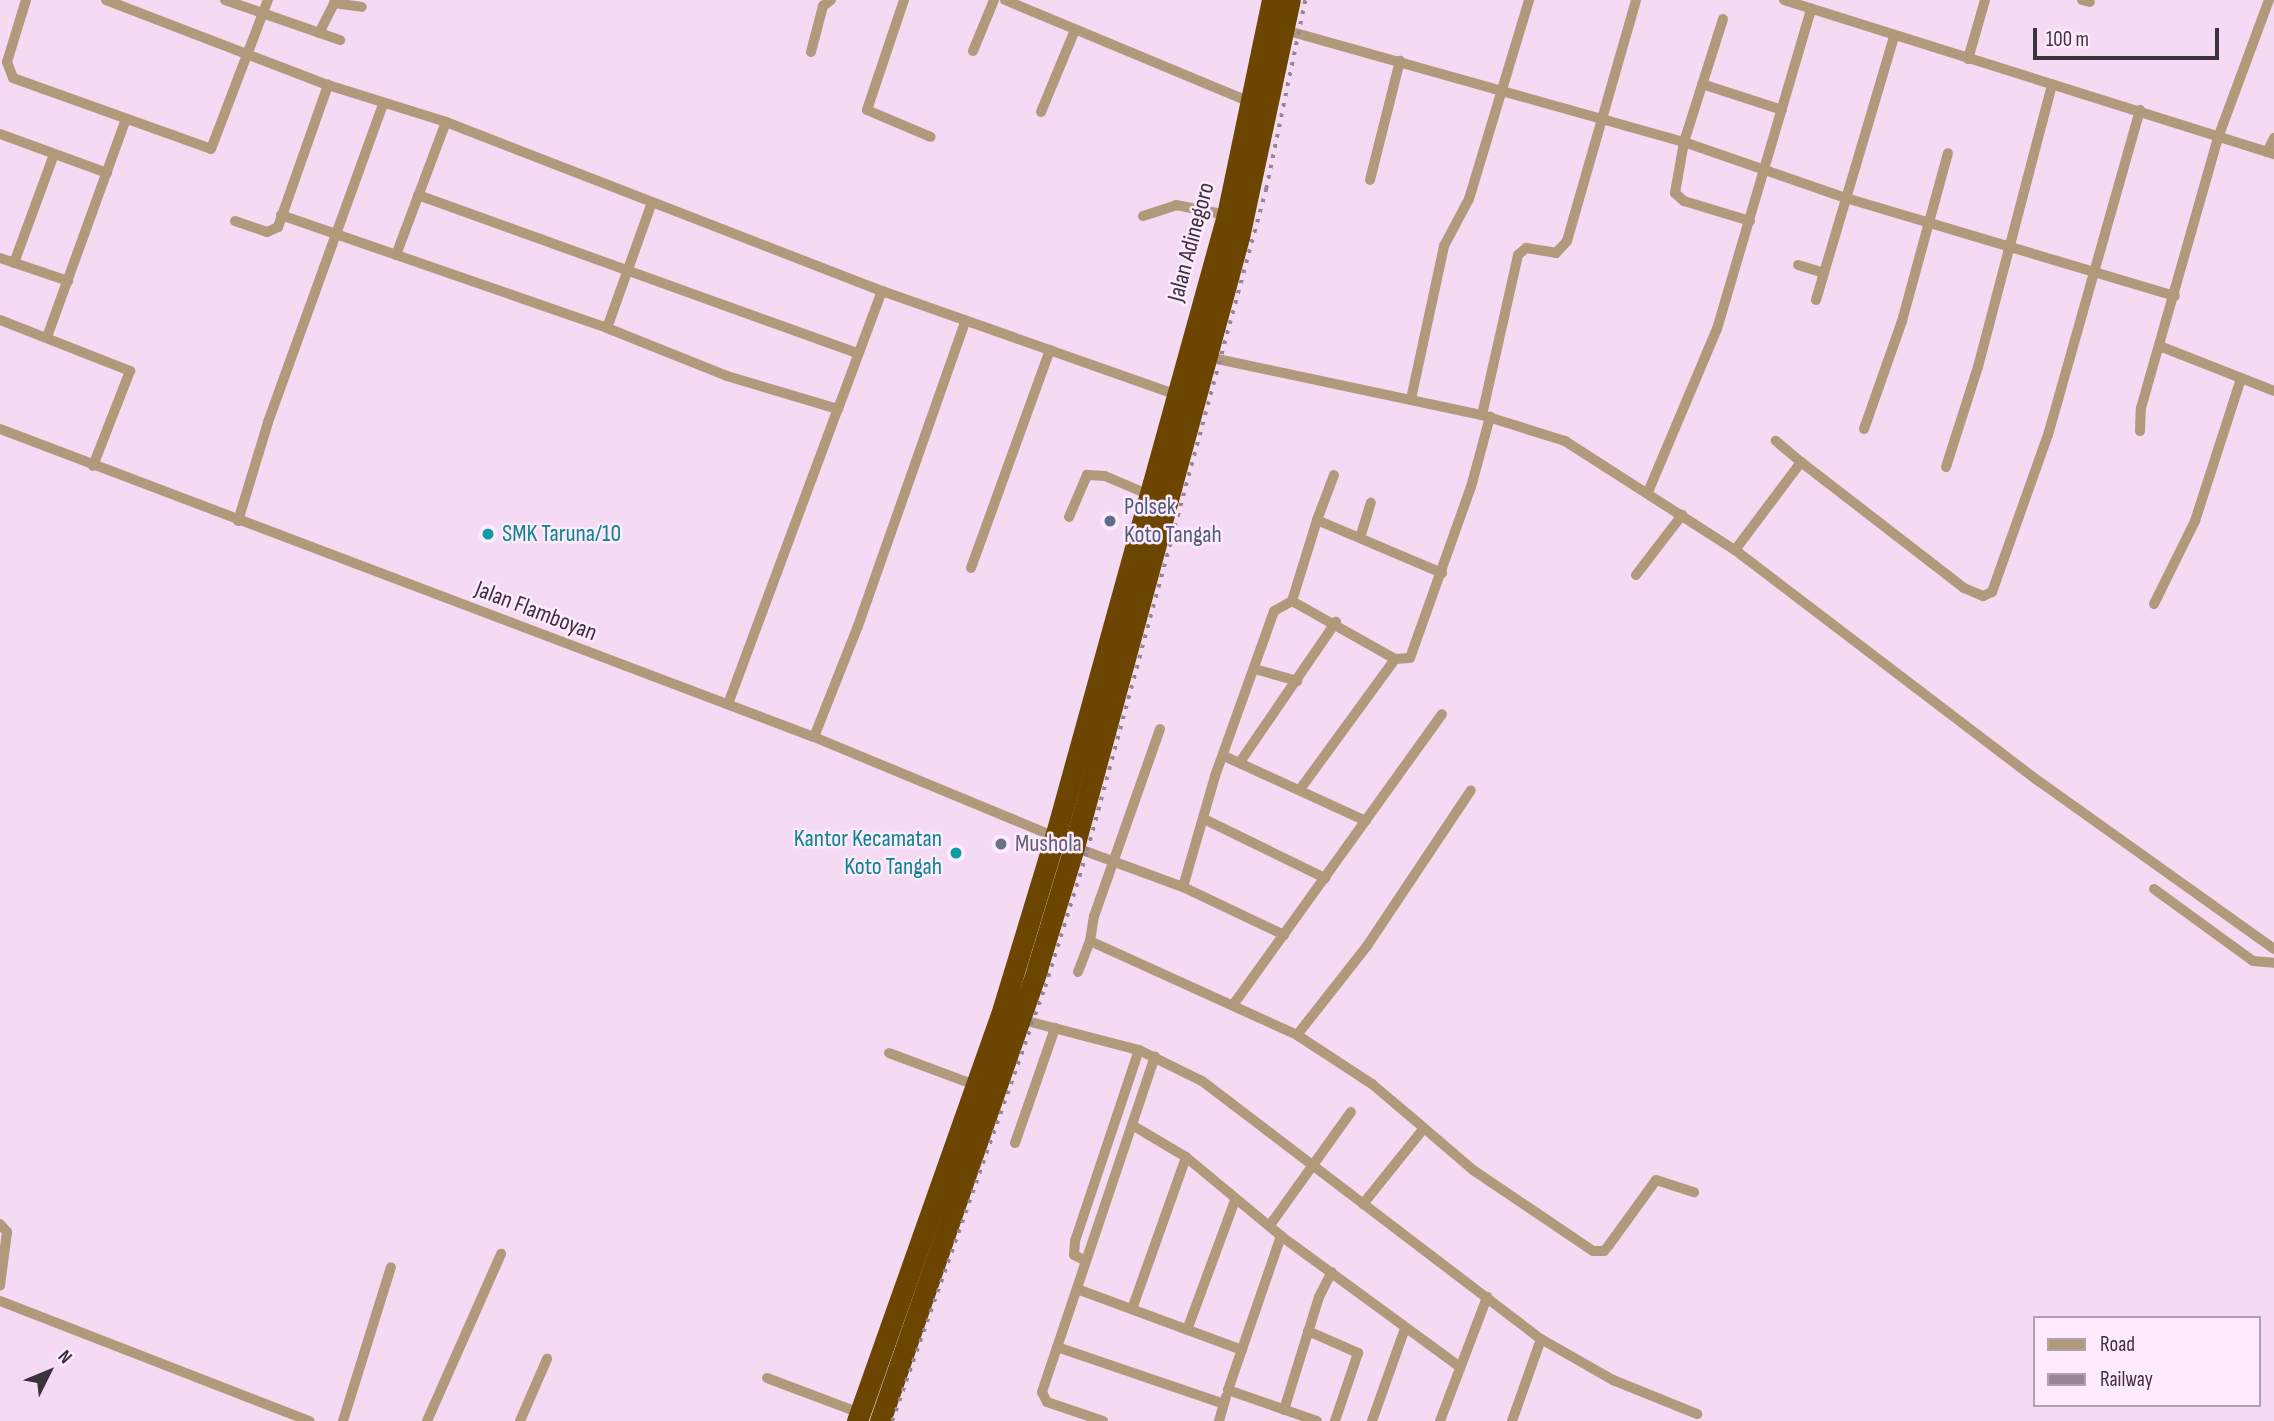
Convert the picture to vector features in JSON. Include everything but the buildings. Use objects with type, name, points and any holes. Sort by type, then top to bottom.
[{"type":"highway","name":"Jalan Adinegoro","points":[[927,1255],[975,1086],[1055,836],[1152,496],[1227,215],[1253,103],[1272,0]]},
{"type":"highway","points":[[859,1417],[918,1279],[1019,1019],[1074,847],[1208,357],[1290,0]]},
{"type":"highway","points":[[880,1421],[918,1279]]},
{"type":"street","points":[[26,0],[7,62],[13,78],[211,149],[249,57],[268,0]]},
{"type":"street","points":[[106,0],[249,57],[383,105],[446,122],[651,205],[882,291],[1177,395]]},
{"type":"street","points":[[225,0],[340,40]]},
{"type":"street","points":[[811,52],[823,6],[831,0]]},
{"type":"street","points":[[904,0],[867,110],[931,137]]},
{"type":"street","points":[[973,51],[995,0]]},
{"type":"street","points":[[1005,0],[1253,103]]},
{"type":"street","points":[[1411,399],[1444,246],[1469,199],[1529,0]]},
{"type":"street","points":[[1292,601],[1336,622],[1395,659],[1407,660],[1415,653],[1442,573],[1486,416],[1518,255],[1525,248],[1556,253],[1564,246],[1599,118],[1636,0]]},
{"type":"street","points":[[1784,0],[2271,153],[2274,138]]},
{"type":"street","points":[[1968,59],[1985,0]]},
{"type":"street","points":[[2140,431],[2141,408],[2162,347],[2219,135],[2269,0]]},
{"type":"street","points":[[319,33],[334,3],[362,7]]},
{"type":"street","points":[[1648,492],[1702,371],[1766,170],[1811,9]]},
{"type":"street","points":[[1723,19],[1675,177],[1678,198],[1750,221]]},
{"type":"street","points":[[1041,112],[1075,30]]},
{"type":"street","points":[[1285,30],[1501,88],[1684,142],[1846,198],[2175,296]]},
{"type":"street","points":[[1816,300],[1894,36]]},
{"type":"street","points":[[1370,180],[1400,61]]},
{"type":"street","points":[[1702,84],[1782,110]]},
{"type":"street","points":[[235,221],[272,232],[281,215],[328,85]]},
{"type":"street","points":[[1946,467],[2010,248],[2052,85]]},
{"type":"street","points":[[237,521],[268,422],[383,105]]},
{"type":"street","points":[[1776,441],[1964,588],[1987,595],[1999,582],[2027,502],[2140,110]]},
{"type":"street","points":[[47,337],[126,119]]},
{"type":"street","points":[[396,256],[446,122]]},
{"type":"street","points":[[0,134],[107,173]]},
{"type":"street","points":[[14,263],[54,153]]},
{"type":"street","points":[[1864,429],[1902,321],[1948,153]]},
{"type":"street","points":[[418,195],[858,353]]},
{"type":"street","points":[[607,328],[651,205]]},
{"type":"street","points":[[1143,216],[1176,205],[1227,215]]},
{"type":"street","points":[[281,215],[607,328],[727,376],[838,409]]},
{"type":"street","points":[[0,258],[68,281]]},
{"type":"street","points":[[1798,265],[1824,273]]},
{"type":"street","points":[[728,704],[882,291]]},
{"type":"street","points":[[0,320],[130,371],[93,466]]},
{"type":"street","points":[[814,737],[858,626],[966,320]]},
{"type":"street","points":[[2162,347],[2274,391]]},
{"type":"street","points":[[971,568],[1050,350]]},
{"type":"street","points":[[1208,357],[1486,416],[1565,442],[1648,492],[1735,551],[2040,782],[2274,949]]},
{"type":"street","points":[[2154,604],[2195,521],[2241,379]]},
{"type":"street","name":"Jalan Flamboyan","points":[[0,429],[237,521],[814,737],[1055,836]]},
{"type":"street","points":[[1735,551],[1801,462]]},
{"type":"street","points":[[1069,517],[1081,480],[1087,475],[1105,476],[1152,496]]},
{"type":"street","points":[[1183,887],[1203,819],[1274,611],[1292,601],[1334,475]]},
{"type":"street","points":[[1360,538],[1371,503]]},
{"type":"street","points":[[1636,575],[1682,515]]},
{"type":"street","points":[[1317,520],[1442,573]]},
{"type":"street","points":[[1240,762],[1336,622]]},
{"type":"street","points":[[1301,788],[1395,659]]},
{"type":"street","points":[[1255,669],[1297,681]]},
{"type":"street","points":[[1233,1005],[1442,715]]},
{"type":"street","points":[[1078,972],[1160,729]]},
{"type":"street","points":[[1224,756],[1301,788],[1366,821]]},
{"type":"street","points":[[1297,1035],[1367,946],[1471,790]]},
{"type":"street","points":[[1203,819],[1325,878]]},
{"type":"street","points":[[1074,847],[1183,887],[1284,934]]},
{"type":"street","points":[[2154,889],[2253,961],[2274,963]]},
{"type":"street","points":[[1090,941],[1297,1035],[1372,1084],[1473,1171],[1593,1251],[1604,1251],[1656,1180],[1694,1192]]},
{"type":"street","points":[[1019,1019],[1139,1050],[1216,1090],[1541,1339],[1613,1380],[1697,1414]]},
{"type":"street","points":[[1015,1143],[1055,1028]]},
{"type":"street","points":[[1086,1261],[1074,1255],[1075,1241],[1139,1050]]},
{"type":"street","points":[[889,1052],[975,1086]]},
{"type":"street","points":[[1103,1421],[1044,1399],[1042,1392],[1155,1056]]},
{"type":"street","points":[[1270,1225],[1351,1112]]},
{"type":"street","points":[[1132,1125],[1186,1157],[1235,1200],[1332,1272],[1404,1331],[1460,1367]]},
{"type":"street","points":[[1363,1204],[1424,1128]]},
{"type":"street","points":[[1132,1309],[1186,1157]]},
{"type":"street","points":[[1187,1330],[1235,1200]]},
{"type":"street","points":[[0,1224],[7,1233],[0,1286]]},
{"type":"street","points":[[1219,1421],[1281,1236]]},
{"type":"street","points":[[427,1421],[501,1254]]},
{"type":"street","points":[[343,1421],[391,1268]]},
{"type":"street","points":[[1283,1409],[1308,1331],[1332,1272]]},
{"type":"street","points":[[1077,1289],[1242,1350]]},
{"type":"street","points":[[1440,1421],[1487,1297]]},
{"type":"street","points":[[0,1301],[310,1421]]},
{"type":"street","points":[[1308,1331],[1358,1353],[1335,1421]]},
{"type":"street","points":[[1372,1421],[1404,1331]]},
{"type":"street","points":[[1512,1421],[1541,1339]]},
{"type":"street","points":[[1057,1348],[1224,1404]]},
{"type":"street","points":[[520,1421],[547,1359]]},
{"type":"street","points":[[767,1378],[859,1417]]},
{"type":"street","points":[[1228,1390],[1317,1421]]},
{"type":"railway","points":[[892,1421],[1045,987],[1087,851],[1266,189],[1305,0]]},
{"type":"place","name":"Polsek Koto Tangah","points":[[1110,521]]},
{"type":"place","name":"SMK Taruna/10","points":[[488,534]]},
{"type":"place","name":"Mushola","points":[[1001,844]]},
{"type":"place","name":"Kantor Kecamatan Koto Tangah","points":[[956,853]]}]
